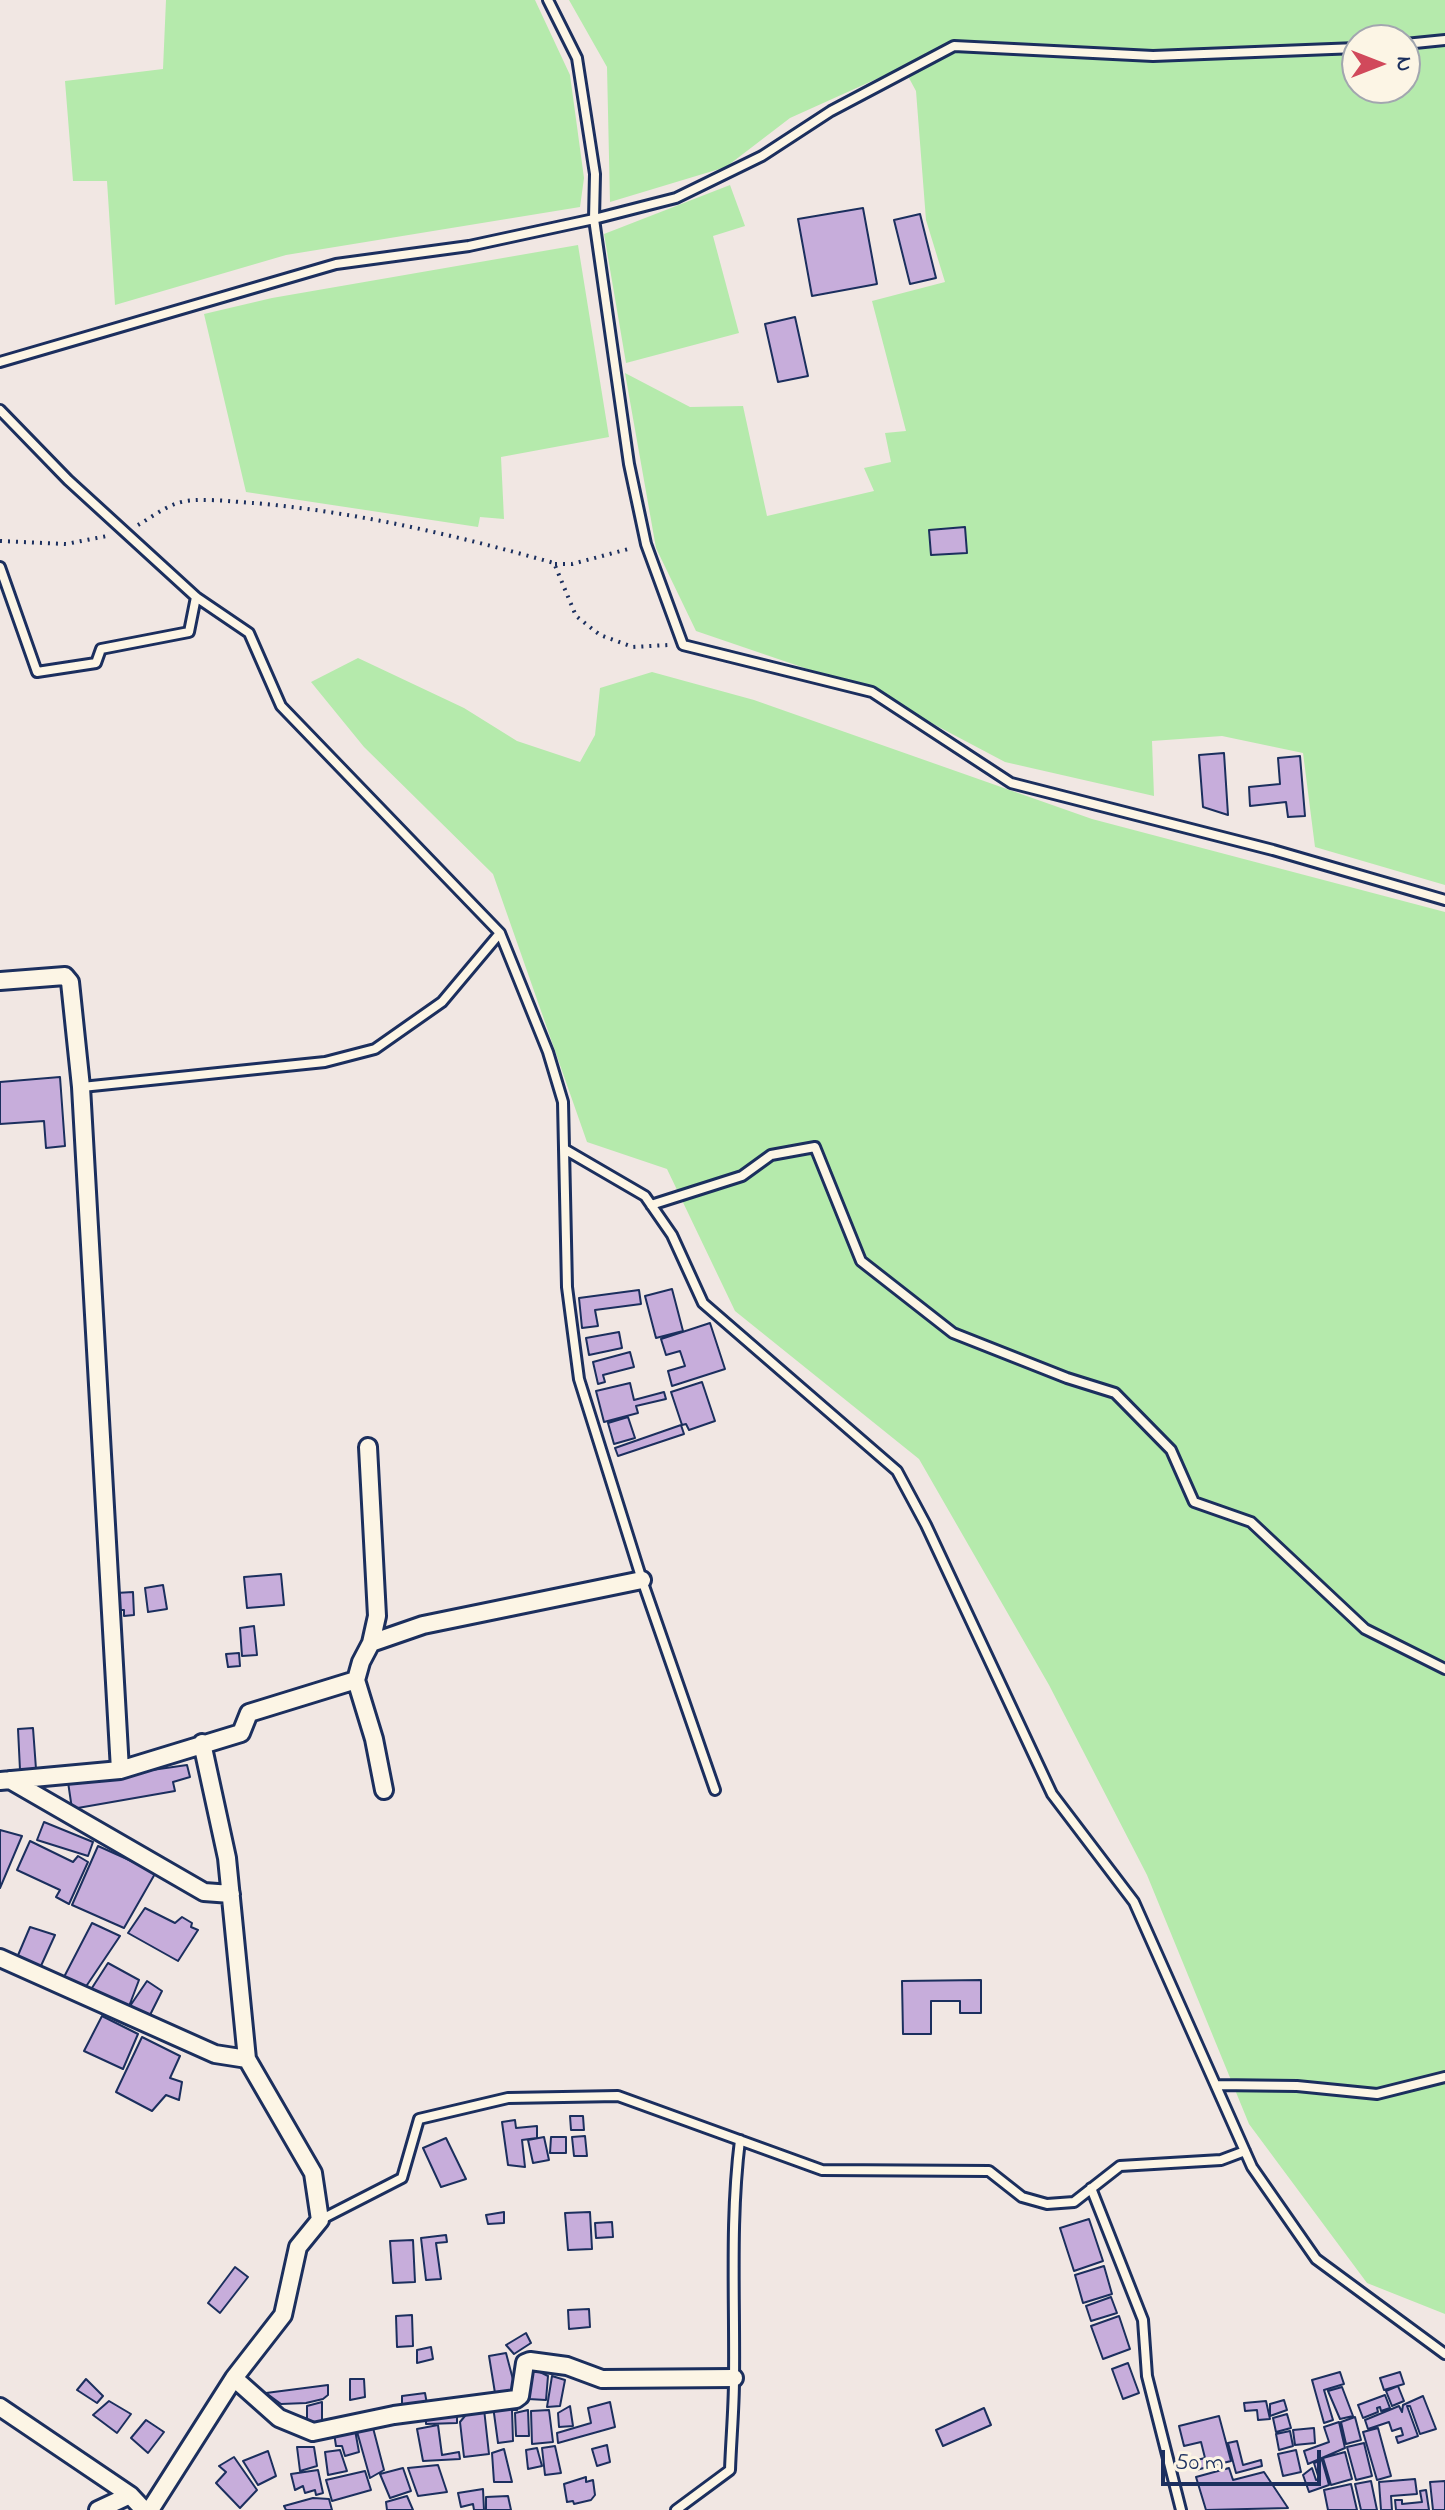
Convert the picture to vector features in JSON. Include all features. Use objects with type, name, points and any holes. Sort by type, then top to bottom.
[{"type":"street","points":[[0,981],[65,976],[70,982],[81,1087],[120,1770]]},
{"type":"street","points":[[368,1447],[377,1616],[371,1643],[356,1680],[374,1739],[384,1790]]},
{"type":"street","points":[[371,1643],[423,1625],[642,1580]]},
{"type":"street","points":[[5,1781],[120,1770],[241,1733],[249,1713],[356,1680]]},
{"type":"street","points":[[0,2407],[130,2495],[147,2510],[234,2378],[283,2315],[298,2247],[320,2220],[313,2173],[247,2059],[227,1858],[202,1743]]},
{"type":"street","points":[[5,1781],[204,1892],[231,1894]]},
{"type":"street","points":[[0,1958],[215,2054],[247,2059]]},
{"type":"street","points":[[234,2378],[279,2418],[313,2432],[394,2415],[516,2399],[520,2396],[525,2363],[530,2361],[567,2366],[602,2379],[734,2378]]},
{"type":"street","points":[[98,2510],[130,2495]]},
{"type":"lane","points":[[548,0],[577,58],[595,174],[594,219],[629,464],[646,544],[683,645],[872,692],[1011,783],[1273,850],[1445,900]]},
{"type":"lane","points":[[1421,42],[1445,40]]},
{"type":"lane","points":[[0,362],[336,264],[469,246],[676,198],[762,156],[831,111],[954,46],[1153,56],[1341,49]]},
{"type":"lane","points":[[0,410],[68,480],[196,597],[249,633],[281,706],[500,933],[548,1052],[563,1102],[567,1287],[579,1379],[642,1580],[715,1790]]},
{"type":"lane","points":[[0,567],[37,672],[96,663],[101,649],[189,632],[196,597]]},
{"type":"lane","points":[[81,1087],[325,1062],[375,1049],[442,1002],[500,933]]},
{"type":"lane","points":[[651,1205],[742,1176],[771,1155],[815,1147],[861,1261],[953,1333],[1067,1378],[1115,1393],[1171,1450],[1194,1502],[1251,1522],[1365,1629],[1445,1669]]},
{"type":"lane","points":[[566,1150],[645,1196],[672,1235],[703,1303],[897,1471],[926,1525],[1052,1794],[1134,1902],[1252,2167],[1316,2259],[1445,2354]]},
{"type":"lane","points":[[1216,2085],[1297,2086],[1377,2094],[1445,2077]]},
{"type":"lane","points":[[320,2220],[402,2178],[419,2119],[508,2098],[618,2096],[822,2170],[989,2171],[1022,2197],[1047,2204],[1074,2202],[1120,2166],[1221,2160],[1245,2151]]},
{"type":"lane","points":[[676,2510],[730,2470],[734,2378],[731,2258],[734,2186],[740,2140]]},
{"type":"lane","points":[[1091,2188],[1143,2320],[1147,2376],[1181,2510]]},
{"type":"path","points":[[0,541],[66,544],[125,532],[177,503],[223,501],[312,508],[390,521],[554,563],[572,564],[646,544]]},
{"type":"path","points":[[554,563],[576,616],[600,635],[633,647],[683,645]]},
{"type":"green space","points":[[166,0],[535,0],[570,75],[584,178],[580,207],[286,255],[115,305],[107,181],[73,181],[65,81],[163,69]]},
{"type":"green space","points":[[569,0],[1445,0],[1445,885],[1315,847],[1303,753],[1222,736],[1152,741],[1154,796],[1005,762],[869,690],[696,631],[656,548],[625,373],[690,407],[743,406],[767,516],[874,491],[864,468],[891,462],[885,433],[906,431],[872,301],[945,282],[926,220],[916,91],[903,67],[790,118],[726,167],[610,202],[607,67]]},
{"type":"green space","points":[[730,185],[745,226],[713,236],[739,333],[626,363],[604,234]]},
{"type":"green space","points":[[578,245],[609,437],[501,457],[504,519],[480,517],[478,527],[246,492],[204,314],[272,298]]},
{"type":"green space","points":[[358,658],[464,708],[517,741],[580,762],[595,735],[600,688],[652,672],[754,700],[1092,819],[1445,912],[1445,2314],[1367,2283],[1249,2124],[1147,1875],[1049,1685],[919,1459],[735,1311],[667,1169],[587,1142],[493,874],[364,747],[311,682]]},
{"type":"building","points":[[863,208],[877,284],[812,296],[798,219]]},
{"type":"building","points":[[920,214],[936,278],[910,284],[894,220]]},
{"type":"building","points":[[795,317],[808,376],[778,382],[765,324]]},
{"type":"building","points":[[965,527],[967,553],[931,555],[929,530]]},
{"type":"building","points":[[1224,753],[1228,815],[1203,807],[1199,755]]},
{"type":"building","points":[[1300,756],[1305,816],[1288,817],[1286,802],[1250,806],[1249,787],[1280,784],[1278,758]]},
{"type":"building","points":[[60,1077],[65,1146],[46,1148],[44,1121],[0,1124],[0,1082]]},
{"type":"building","points":[[672,1289],[683,1331],[656,1338],[645,1296]]},
{"type":"building","points":[[639,1290],[641,1304],[595,1310],[598,1326],[582,1328],[579,1298]]},
{"type":"building","points":[[710,1323],[725,1369],[672,1386],[668,1371],[685,1366],[680,1351],[666,1355],[661,1339]]},
{"type":"building","points":[[619,1332],[622,1348],[589,1355],[586,1338]]},
{"type":"building","points":[[630,1352],[634,1367],[603,1375],[605,1382],[598,1384],[593,1362]]},
{"type":"building","points":[[702,1382],[715,1421],[689,1430],[686,1424],[682,1425],[671,1392]]},
{"type":"building","points":[[630,1383],[634,1400],[664,1392],[666,1399],[636,1406],[638,1413],[604,1422],[596,1391]]},
{"type":"building","points":[[628,1417],[635,1438],[614,1444],[608,1423]]},
{"type":"building","points":[[681,1425],[684,1434],[618,1456],[615,1448]]},
{"type":"building","points":[[281,1574],[284,1605],[247,1608],[244,1577]]},
{"type":"building","points":[[163,1585],[167,1609],[148,1612],[145,1588]]},
{"type":"building","points":[[133,1592],[134,1615],[124,1616],[124,1610],[117,1610],[116,1593]]},
{"type":"building","points":[[254,1626],[257,1655],[242,1656],[240,1628]]},
{"type":"building","points":[[239,1653],[240,1666],[228,1667],[226,1654]]},
{"type":"building","points":[[33,1728],[36,1769],[20,1770],[18,1729]]},
{"type":"building","points":[[187,1765],[190,1777],[173,1782],[175,1791],[72,1809],[68,1782]]},
{"type":"building","points":[[44,1822],[93,1842],[88,1856],[37,1840]]},
{"type":"building","points":[[0,1830],[22,1836],[0,1888]]},
{"type":"building","points":[[30,1841],[73,1862],[78,1856],[88,1862],[69,1904],[56,1897],[60,1890],[17,1870]]},
{"type":"building","points":[[98,1846],[156,1872],[124,1928],[72,1905]]},
{"type":"building","points":[[145,1908],[175,1923],[182,1917],[198,1930],[178,1961],[128,1933]]},
{"type":"building","points":[[92,1923],[120,1936],[85,1988],[64,1977]]},
{"type":"building","points":[[30,1927],[55,1935],[40,1968],[16,1960]]},
{"type":"building","points":[[108,1963],[139,1980],[128,2009],[90,1991]]},
{"type":"building","points":[[981,1980],[981,2013],[960,2013],[960,2001],[931,2001],[931,2034],[903,2034],[902,1981]]},
{"type":"building","points":[[147,1981],[162,1991],[147,2021],[128,2009]]},
{"type":"building","points":[[102,2016],[138,2034],[123,2069],[84,2051]]},
{"type":"building","points":[[142,2037],[180,2056],[170,2078],[182,2082],[179,2100],[166,2095],[152,2111],[116,2092]]},
{"type":"building","points":[[570,2116],[583,2116],[584,2130],[571,2130]]},
{"type":"building","points":[[515,2120],[516,2128],[537,2126],[537,2138],[522,2140],[525,2167],[508,2165],[502,2122]]},
{"type":"building","points":[[585,2136],[587,2156],[574,2156],[572,2137]]},
{"type":"building","points":[[544,2137],[549,2160],[533,2163],[528,2140]]},
{"type":"building","points":[[551,2137],[566,2137],[566,2153],[550,2153]]},
{"type":"building","points":[[446,2138],[466,2179],[441,2187],[423,2148]]},
{"type":"building","points":[[504,2212],[504,2223],[488,2224],[486,2215]]},
{"type":"building","points":[[590,2212],[592,2249],[568,2250],[565,2213]]},
{"type":"building","points":[[1089,2219],[1103,2261],[1074,2271],[1060,2228]]},
{"type":"building","points":[[612,2222],[613,2237],[596,2238],[595,2223]]},
{"type":"building","points":[[446,2235],[447,2242],[436,2243],[441,2279],[426,2280],[421,2238]]},
{"type":"building","points":[[413,2240],[415,2282],[393,2283],[390,2241]]},
{"type":"building","points":[[1104,2266],[1112,2294],[1083,2303],[1075,2275]]},
{"type":"building","points":[[235,2267],[248,2277],[220,2313],[208,2303]]},
{"type":"building","points":[[1111,2297],[1117,2313],[1091,2321],[1086,2306]]},
{"type":"building","points":[[589,2309],[590,2327],[569,2329],[568,2310]]},
{"type":"building","points":[[412,2315],[413,2346],[397,2347],[396,2316]]},
{"type":"building","points":[[1119,2316],[1130,2349],[1103,2359],[1091,2326]]},
{"type":"building","points":[[526,2333],[531,2343],[514,2354],[506,2345]]},
{"type":"building","points":[[431,2347],[433,2359],[417,2363],[417,2350]]},
{"type":"building","points":[[506,2353],[516,2391],[495,2393],[489,2356]]},
{"type":"building","points":[[1128,2363],[1139,2393],[1123,2399],[1112,2369]]},
{"type":"building","points":[[530,2367],[548,2376],[546,2400],[528,2399]]},
{"type":"building","points":[[1340,2372],[1344,2384],[1324,2390],[1333,2420],[1324,2423],[1312,2380]]},
{"type":"building","points":[[1400,2372],[1404,2384],[1384,2390],[1380,2378]]},
{"type":"building","points":[[552,2376],[565,2380],[560,2406],[547,2407]]},
{"type":"building","points":[[86,2379],[103,2396],[97,2403],[77,2390]]},
{"type":"building","points":[[350,2379],[364,2379],[365,2397],[350,2400]]},
{"type":"building","points":[[328,2385],[328,2395],[306,2403],[281,2404],[266,2393]]},
{"type":"building","points":[[1398,2386],[1404,2401],[1392,2406],[1386,2391]]},
{"type":"building","points":[[1342,2387],[1353,2416],[1340,2419],[1328,2391]]},
{"type":"building","points":[[425,2393],[427,2404],[402,2405],[402,2396]]},
{"type":"building","points":[[1385,2395],[1390,2408],[1381,2411],[1380,2407],[1377,2408],[1378,2412],[1363,2418],[1358,2405]]},
{"type":"building","points":[[1423,2396],[1436,2429],[1420,2434],[1410,2406],[1407,2406],[1418,2436],[1398,2443],[1396,2437],[1403,2435],[1401,2428],[1392,2431],[1389,2422],[1368,2429],[1365,2420],[1399,2406],[1402,2412],[1403,2405]]},
{"type":"building","points":[[1284,2400],[1287,2410],[1270,2416],[1270,2404]]},
{"type":"building","points":[[109,2401],[131,2414],[117,2433],[93,2415]]},
{"type":"building","points":[[1266,2401],[1270,2419],[1258,2420],[1257,2410],[1245,2411],[1244,2403]]},
{"type":"building","points":[[322,2402],[322,2422],[307,2423],[307,2406]]},
{"type":"building","points":[[610,2402],[615,2427],[558,2443],[557,2433],[591,2423],[588,2408]]},
{"type":"building","points":[[518,2403],[517,2410],[512,2410],[513,2441],[498,2443],[493,2406]]},
{"type":"building","points":[[570,2406],[573,2426],[559,2427],[558,2413]]},
{"type":"building","points":[[984,2408],[991,2425],[943,2446],[936,2430]]},
{"type":"building","points":[[484,2409],[489,2454],[464,2457],[460,2422],[469,2411]]},
{"type":"building","points":[[528,2410],[529,2436],[516,2436],[515,2413]]},
{"type":"building","points":[[549,2410],[553,2442],[532,2444],[531,2411]]},
{"type":"building","points":[[457,2413],[457,2423],[426,2424],[426,2414]]},
{"type":"building","points":[[1287,2414],[1291,2428],[1276,2432],[1273,2418]]},
{"type":"building","points":[[1219,2416],[1231,2461],[1196,2470],[1193,2461],[1205,2458],[1201,2442],[1184,2446],[1179,2426]]},
{"type":"building","points":[[1355,2417],[1361,2440],[1346,2444],[1341,2422]]},
{"type":"building","points":[[146,2420],[164,2432],[148,2453],[131,2438]]},
{"type":"building","points":[[1339,2422],[1345,2448],[1308,2464],[1304,2451],[1329,2442],[1324,2427]]},
{"type":"building","points":[[372,2424],[384,2470],[370,2478],[356,2428]]},
{"type":"building","points":[[438,2425],[442,2455],[459,2452],[460,2459],[423,2461],[417,2429]]},
{"type":"building","points":[[1314,2428],[1315,2443],[1295,2445],[1293,2430]]},
{"type":"building","points":[[1378,2428],[1391,2476],[1377,2480],[1363,2432]]},
{"type":"building","points":[[355,2430],[359,2452],[345,2456],[342,2446],[336,2446],[334,2433]]},
{"type":"building","points":[[1290,2431],[1293,2446],[1279,2450],[1276,2434]]},
{"type":"building","points":[[1237,2441],[1243,2465],[1261,2460],[1262,2466],[1236,2473],[1228,2443]]},
{"type":"building","points":[[1364,2443],[1372,2476],[1356,2480],[1347,2447]]},
{"type":"building","points":[[607,2445],[610,2462],[597,2466],[592,2449]]},
{"type":"building","points":[[555,2446],[561,2473],[545,2475],[542,2448]]},
{"type":"building","points":[[297,2447],[314,2447],[317,2466],[300,2471]]},
{"type":"building","points":[[537,2448],[542,2466],[528,2469],[526,2450]]},
{"type":"building","points":[[504,2449],[512,2482],[494,2482],[492,2453]]},
{"type":"building","points":[[340,2450],[347,2471],[328,2475],[325,2452]]},
{"type":"building","points":[[1296,2450],[1301,2472],[1283,2476],[1278,2454]]},
{"type":"building","points":[[268,2451],[276,2476],[258,2485],[243,2461]]},
{"type":"building","points":[[1345,2452],[1352,2479],[1331,2485],[1323,2458]]},
{"type":"building","points":[[234,2457],[257,2490],[240,2508],[216,2483],[226,2472],[219,2466]]},
{"type":"building","points":[[1322,2460],[1329,2485],[1309,2492],[1303,2475],[1312,2468],[1316,2480],[1319,2479],[1314,2463]]},
{"type":"building","points":[[438,2465],[447,2492],[418,2496],[408,2468]]},
{"type":"building","points":[[403,2468],[411,2491],[390,2498],[380,2474]]},
{"type":"building","points":[[1229,2468],[1233,2480],[1264,2472],[1288,2508],[1206,2510],[1196,2477]]},
{"type":"building","points":[[318,2470],[323,2493],[316,2495],[315,2490],[305,2493],[303,2486],[295,2490],[291,2474]]},
{"type":"building","points":[[365,2471],[371,2490],[332,2501],[326,2480]]},
{"type":"building","points":[[586,2477],[586,2482],[593,2480],[595,2495],[591,2500],[574,2504],[573,2501],[567,2502],[564,2484]]},
{"type":"building","points":[[1415,2479],[1417,2494],[1391,2496],[1392,2510],[1381,2510],[1379,2482]]},
{"type":"building","points":[[1371,2481],[1377,2510],[1361,2510],[1355,2484]]},
{"type":"building","points":[[1445,2481],[1445,2510],[1433,2510],[1430,2482]]},
{"type":"building","points":[[1351,2484],[1357,2510],[1328,2510],[1324,2490]]},
{"type":"building","points":[[483,2489],[484,2510],[474,2510],[473,2504],[461,2507],[458,2493]]},
{"type":"building","points":[[1426,2490],[1429,2510],[1396,2510],[1395,2500],[1402,2500],[1402,2504],[1422,2502],[1420,2491]]},
{"type":"building","points":[[407,2496],[413,2510],[387,2510],[386,2502]]},
{"type":"building","points":[[508,2496],[511,2510],[486,2510],[486,2497]]},
{"type":"building","points":[[313,2498],[329,2499],[332,2510],[286,2510],[284,2506]]}]
